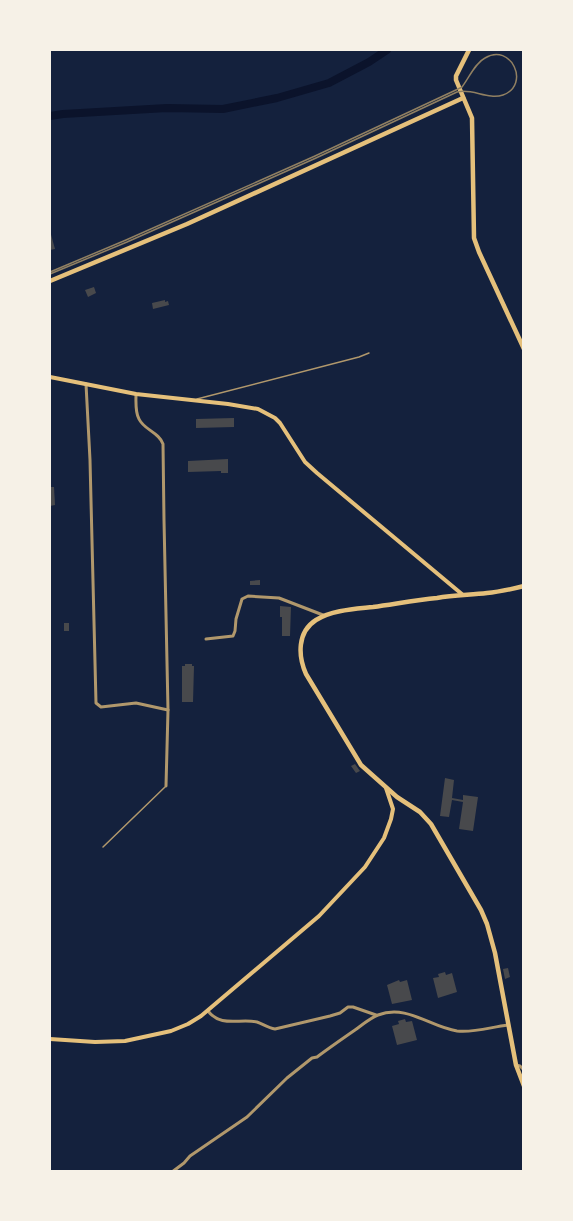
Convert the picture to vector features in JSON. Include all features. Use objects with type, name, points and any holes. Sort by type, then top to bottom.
[{"type":"main road","points":[[469,50],[456,76],[456,81],[472,121],[474,238],[524,349]]},
{"type":"main road","points":[[50,280],[187,224],[463,98]]},
{"type":"main road","points":[[50,377],[136,394],[258,409],[280,423],[307,464],[463,595]]},
{"type":"main road","points":[[524,586],[325,615],[310,624],[306,630],[302,638],[301,656],[304,669],[359,762],[386,788],[420,812],[435,830],[484,916],[492,938],[516,1065],[524,1086]]},
{"type":"main road","points":[[50,1039],[95,1042],[134,1040],[182,1027],[208,1011],[320,916],[365,867],[380,845],[389,826],[393,809],[386,788]]},
{"type":"main road","points":[[393,809],[405,802]]},
{"type":"street","points":[[86,384],[91,473],[96,703],[101,707],[136,703],[168,710]]},
{"type":"street","points":[[136,394],[136,409],[140,421],[159,436],[163,444],[168,710],[166,786]]},
{"type":"street","points":[[206,639],[233,636],[242,599],[248,596],[279,598],[325,615]]},
{"type":"street","points":[[208,1011],[212,1016],[225,1021],[260,1022],[275,1029],[330,1016],[348,1007],[377,1016]]},
{"type":"street","points":[[172,1172],[190,1156],[247,1117],[287,1078],[304,1065],[377,1016],[404,1012],[439,1027],[460,1031],[508,1025]]},
{"type":"street","points":[[516,1065],[524,1070]]},
{"type":"lane","points":[[194,400],[369,354]]},
{"type":"lane","points":[[103,847],[166,786]]},
{"type":"building","points":[[50,231],[55,249],[50,250]]},
{"type":"building","points":[[94,287],[96,293],[88,297],[85,290]]},
{"type":"building","points":[[165,300],[169,305],[153,309],[152,303]]},
{"type":"building","points":[[234,418],[234,427],[196,428],[196,419]]},
{"type":"building","points":[[228,459],[228,473],[221,473],[221,471],[188,472],[188,461]]},
{"type":"building","points":[[50,487],[54,487],[55,505],[50,506]]},
{"type":"building","points":[[260,580],[260,585],[250,585],[250,581]]},
{"type":"building","points":[[280,606],[291,607],[290,636],[282,636]]},
{"type":"building","points":[[64,623],[69,623],[69,631],[64,631]]},
{"type":"building","points":[[185,664],[194,666],[193,702],[182,702],[182,666]]},
{"type":"building","points":[[355,764],[360,771],[356,773],[351,766]]},
{"type":"building","points":[[445,778],[454,780],[452,798],[463,800],[463,795],[478,797],[473,831],[459,829],[463,802],[452,800],[449,817],[440,816]]},
{"type":"building","points":[[508,968],[510,977],[505,979],[503,969]]},
{"type":"building","points":[[445,972],[446,975],[452,973],[457,992],[438,998],[433,978]]},
{"type":"building","points":[[399,980],[400,982],[407,980],[412,1000],[392,1004],[387,985]]},
{"type":"building","points":[[405,1019],[406,1022],[412,1021],[417,1040],[397,1045],[392,1026]]},
{"type":"waterway","points":[[50,116],[167,108],[223,109],[277,98],[329,83],[387,50]]},
{"type":"tram line","points":[[50,272],[315,156],[458,89],[485,58],[494,55],[503,56],[510,60],[514,67],[516,83],[503,95],[457,92],[316,158],[50,274]]}]
